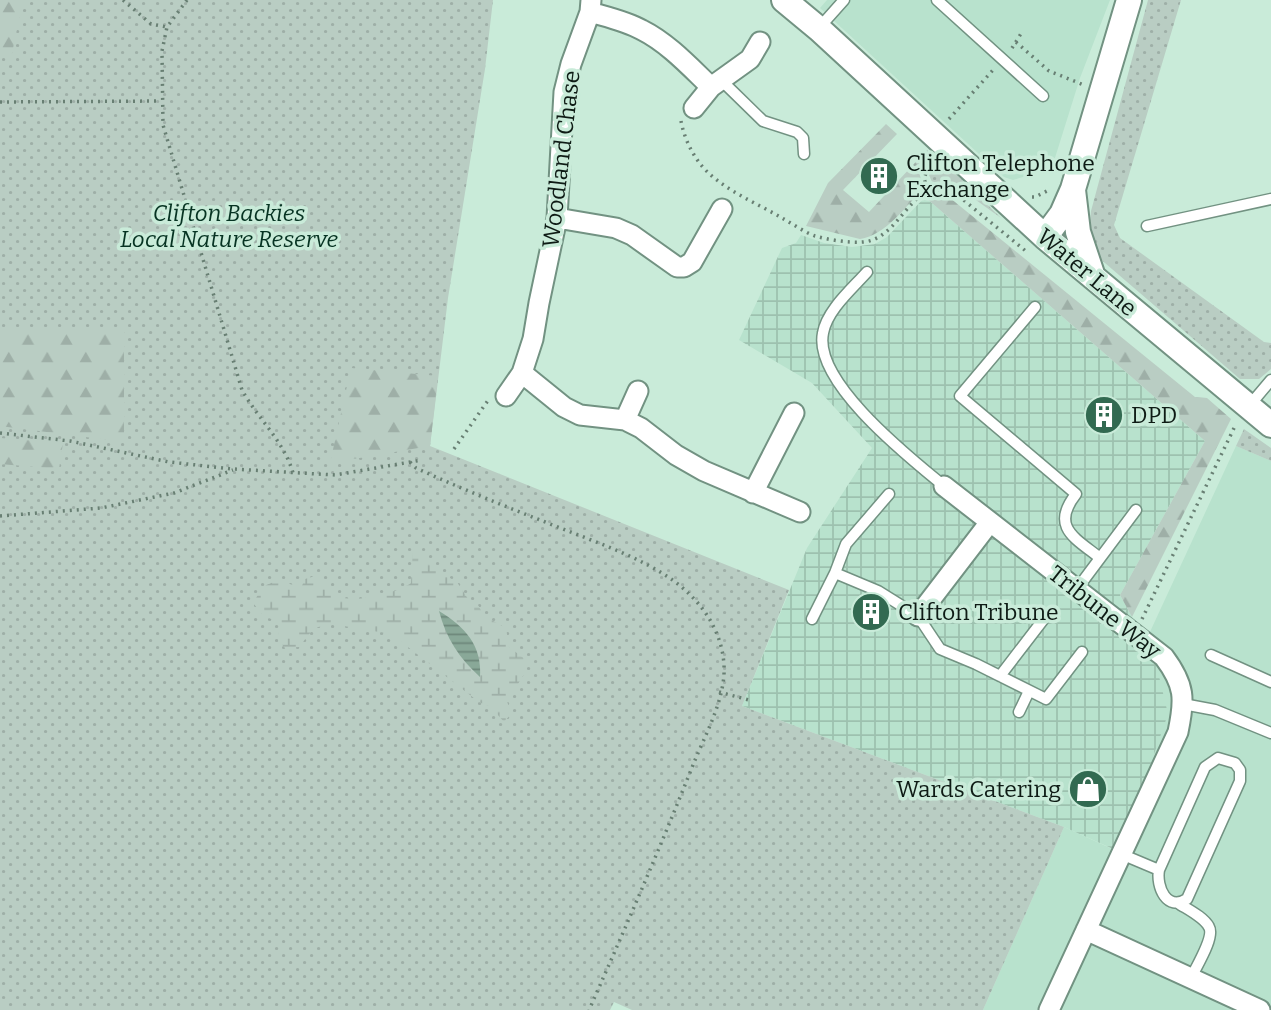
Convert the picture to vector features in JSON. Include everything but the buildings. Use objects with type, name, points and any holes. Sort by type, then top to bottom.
[{"type":"street","name":"Water Lane","points":[[784,0],[945,144],[1041,249],[1093,278],[1271,425]]},
{"type":"street","points":[[1041,249],[1062,214],[1073,188],[1129,0]]},
{"type":"street","points":[[590,6],[644,30],[716,83]]},
{"type":"street","name":"Woodland Chase","points":[[498,397],[522,373],[533,339],[557,218],[564,92],[590,6]]},
{"type":"street","points":[[688,114],[716,83],[750,59],[760,42]]},
{"type":"street","points":[[1073,188],[1078,232],[1093,278]]},
{"type":"street","points":[[557,218],[615,228],[632,235],[677,267],[684,267],[692,262],[722,209]]},
{"type":"street","points":[[522,373],[564,407],[580,415],[625,420],[704,471],[800,512]]},
{"type":"street","points":[[625,420],[638,391]]},
{"type":"street","points":[[753,493],[794,413]]},
{"type":"street","name":"Tribune Way","points":[[944,486],[1164,657],[1182,688],[1183,704],[1178,732],[1049,1010]]},
{"type":"street","points":[[918,616],[990,522]]},
{"type":"street","points":[[1086,930],[1261,1010]]},
{"type":"lane","points":[[819,29],[844,0]]},
{"type":"lane","points":[[937,0],[1043,96]]},
{"type":"lane","points":[[716,83],[763,121],[797,132],[803,138],[804,154]]},
{"type":"lane","points":[[1147,226],[1271,199]]},
{"type":"lane","points":[[867,271],[827,320],[822,343],[832,373],[864,414],[895,446],[944,486]]},
{"type":"lane","points":[[1035,307],[960,396],[1076,494],[1063,517],[1066,525],[1069,532],[1100,558]]},
{"type":"lane","points":[[1249,406],[1271,380]]},
{"type":"lane","points":[[812,618],[835,573],[846,544],[889,494]]},
{"type":"lane","points":[[1077,589],[1136,510]]},
{"type":"lane","points":[[835,573],[878,591],[918,616],[940,649],[1046,699],[1082,652]]},
{"type":"lane","points":[[1000,676],[1043,620]]},
{"type":"lane","points":[[1211,655],[1271,682]]},
{"type":"lane","points":[[1019,712],[1029,691]]},
{"type":"lane","points":[[1183,704],[1215,709],[1271,733]]},
{"type":"lane","points":[[1178,903],[1187,899],[1240,780],[1240,770],[1235,763],[1218,758],[1205,767],[1159,870],[1157,881],[1160,889],[1171,901],[1178,903],[1210,928],[1211,936],[1191,978]]},
{"type":"lane","points":[[1121,854],[1159,870]]},
{"type":"path","points":[[123,0],[150,24],[167,27]]},
{"type":"path","points":[[187,0],[167,27],[162,51],[163,125],[242,390],[254,411],[288,455],[293,473]]},
{"type":"path","points":[[927,189],[924,178],[928,166],[945,144],[949,119],[1003,59],[1022,32]]},
{"type":"path","points":[[1016,42],[1049,71],[1102,92]]},
{"type":"path","points":[[0,102],[161,101]]},
{"type":"path","points":[[688,114],[690,148],[701,165],[718,181],[814,236],[866,242],[881,236],[927,189],[939,186],[950,189],[1041,249]]},
{"type":"path","points":[[454,449],[498,397]]},
{"type":"path","points":[[1135,634],[1240,416],[1249,406]]},
{"type":"path","points":[[0,433],[70,441],[169,462],[233,470],[335,475],[422,460]]},
{"type":"path","points":[[410,462],[416,468],[469,492],[621,552],[672,580],[692,596],[711,619],[720,641],[724,664],[719,692],[658,853],[589,1010]]},
{"type":"path","points":[[0,516],[102,508],[174,493],[233,470]]},
{"type":"path","points":[[719,692],[749,700]]},
{"type":"shaded area","points":[[827,0],[1110,0],[1080,78],[1054,161],[1030,175],[1013,180],[1004,177],[820,8]]},
{"type":"shaded area","points":[[925,197],[1205,441],[1120,595],[1132,617],[1149,634],[1168,714],[1120,852],[1064,827],[742,706],[807,548],[872,448],[812,383],[739,340],[782,248],[796,243],[801,235],[824,243],[852,247],[875,244],[887,237]]},
{"type":"shaded area","points":[[1236,446],[1271,461],[1271,1010],[983,1010],[1064,827],[1119,852],[1149,634]]},
{"type":"shaded area","points":[[439,611],[464,630],[475,646],[480,677],[454,647]]},
{"type":"green space","name":"Clifton Backies Local Nature Reserve","points":[[0,0],[493,0],[485,69],[448,298],[430,446],[789,590],[742,706],[1064,827],[983,1010],[632,1010],[614,1002],[610,1010],[0,1010]]},
{"type":"green space","points":[[0,0],[23,0],[11,58],[0,58]]},
{"type":"green space","points":[[1148,0],[1181,0],[1114,225],[1120,238],[1264,342],[1271,343],[1271,369],[1259,379],[1240,379],[1098,257],[1089,231],[1091,211]]},
{"type":"green space","points":[[886,124],[897,134],[843,190],[869,212],[927,150],[931,154],[919,171],[923,189],[887,226],[860,239],[806,226],[828,183]]},
{"type":"green space","points":[[940,158],[1001,218],[955,185],[932,182],[929,175]]},
{"type":"green space","points":[[939,189],[1195,397],[1207,398],[1231,419],[1132,617],[1120,595],[1205,441],[925,197]]},
{"type":"green space","points":[[0,329],[124,331],[124,442],[0,426]]},
{"type":"green space","points":[[351,368],[438,376],[430,446],[330,463]]},
{"type":"green space","points":[[1244,429],[1271,448],[1271,461],[1236,446]]},
{"type":"green space","points":[[0,438],[63,443],[59,469],[0,464]]},
{"type":"green space","points":[[420,547],[432,568],[457,582],[468,599],[478,605],[484,616],[506,628],[509,647],[526,660],[523,676],[507,701],[511,714],[504,722],[491,707],[479,702],[391,634],[332,624],[314,628],[299,647],[285,648],[278,640],[280,622],[263,616],[254,604],[262,589],[273,582],[301,588],[305,579],[315,576],[332,593],[342,598],[374,596],[404,587],[411,583],[413,549]]},
{"type":"place","name":"Clifton Telephone Exchange","points":[[879,176]]},
{"type":"place","name":"DPD","points":[[1104,415]]},
{"type":"place","name":"Clifton Tribune","points":[[871,612]]},
{"type":"place","name":"Wards Catering","points":[[1088,789]]}]
